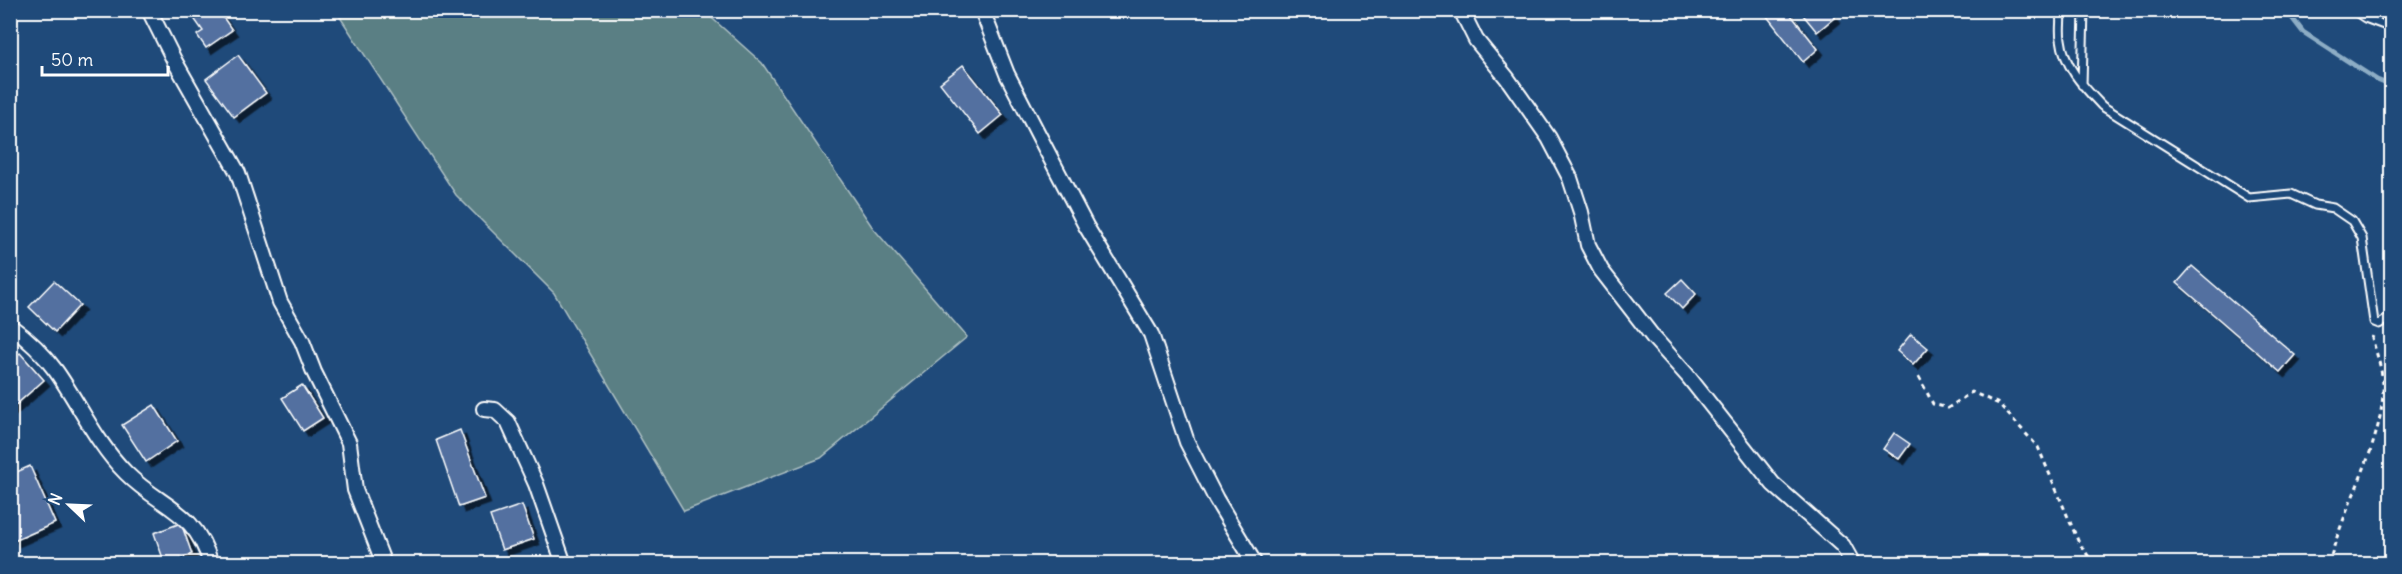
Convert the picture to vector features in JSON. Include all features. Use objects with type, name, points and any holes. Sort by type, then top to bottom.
[{"type":"street","points":[[149,10],[174,60],[238,173],[280,302],[302,341],[314,372],[349,443],[355,490],[384,564]]},
{"type":"street","points":[[982,10],[1007,74],[1051,159],[1086,226],[1151,334],[1187,442],[1216,500],[1256,564]]},
{"type":"street","points":[[1461,10],[1476,40],[1507,78],[1549,138],[1570,178],[1581,212],[1588,245],[1601,270],[1653,337],[1688,375],[1773,484],[1843,546],[1853,564]]},
{"type":"street","points":[[10,326],[31,342],[56,371],[107,452],[126,473],[155,497],[187,518],[205,544],[212,564]]},
{"type":"street","points":[[484,409],[495,410],[508,422],[536,484],[564,564]]},
{"type":"lane","points":[[2060,10],[2061,40],[2067,63],[2082,85],[2102,106],[2249,198],[2291,194],[2315,205],[2333,208],[2352,221],[2363,247],[2372,317],[2379,324],[2388,319],[2391,312]]},
{"type":"lane","points":[[2082,85],[2084,10]]},
{"type":"lane","points":[[2353,10],[2371,21],[2391,28]]},
{"type":"path","points":[[2329,564],[2375,435],[2383,392],[2381,368],[2372,338],[2379,324]]},
{"type":"path","points":[[1918,377],[1933,404],[1948,408],[1972,392],[1999,404],[2038,447],[2079,543],[2094,564]]},
{"type":"green space","points":[[336,11],[704,11],[762,63],[873,228],[967,337],[821,458],[684,511],[554,293],[456,195]]},
{"type":"building","points":[[202,10],[218,10],[232,30],[206,48],[197,35],[203,31],[193,17]]},
{"type":"building","points":[[1762,10],[1787,10],[1818,49],[1803,62]]},
{"type":"building","points":[[1799,10],[1830,10],[1835,17],[1817,32]]},
{"type":"building","points":[[238,55],[266,93],[234,117],[206,79]]},
{"type":"building","points":[[963,65],[1003,115],[980,134],[940,83]]},
{"type":"building","points":[[2192,266],[2295,355],[2280,372],[2177,283]]},
{"type":"building","points":[[1682,279],[1696,294],[1682,309],[1667,293]]},
{"type":"building","points":[[54,281],[80,305],[55,332],[29,307]]},
{"type":"building","points":[[1911,334],[1928,348],[1913,365],[1897,351]]},
{"type":"building","points":[[20,353],[44,380],[10,410],[10,361]]},
{"type":"building","points":[[302,385],[323,418],[303,431],[282,398]]},
{"type":"building","points":[[154,405],[177,441],[146,462],[122,425]]},
{"type":"building","points":[[460,430],[485,498],[459,507],[436,440]]},
{"type":"building","points":[[1894,433],[1910,444],[1899,459],[1883,449]]},
{"type":"building","points":[[30,466],[55,523],[14,541],[10,533],[10,475]]},
{"type":"building","points":[[522,505],[534,539],[502,550],[490,516]]},
{"type":"building","points":[[181,523],[192,554],[165,564],[154,533]]},
{"type":"waterway","points":[[2286,10],[2303,32],[2377,80],[2392,86]]}]
